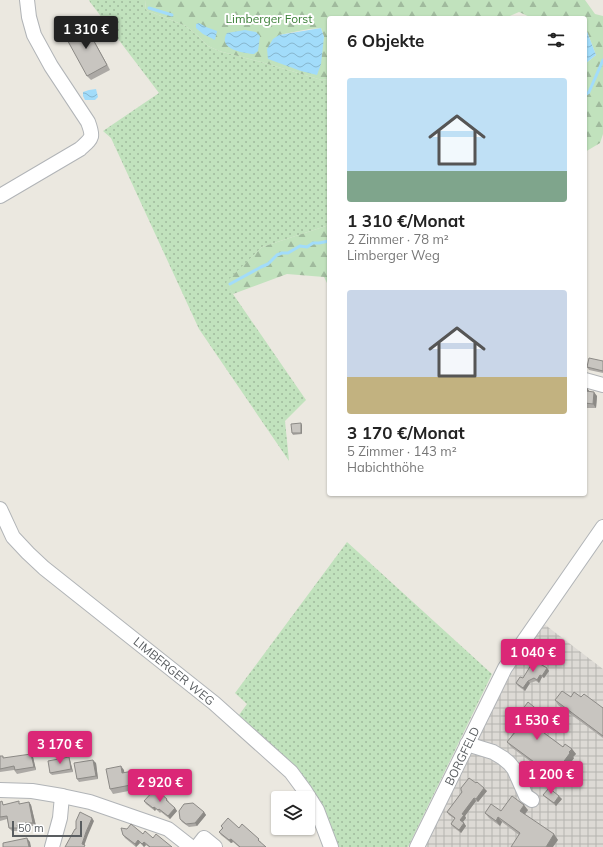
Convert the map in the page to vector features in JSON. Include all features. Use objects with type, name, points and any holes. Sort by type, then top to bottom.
[{"type":"street","points":[[0,196],[80,149],[90,140],[92,132],[88,122],[51,66],[34,35],[29,17],[27,0]]},
{"type":"street","points":[[587,380],[603,384]]},
{"type":"street","name":"LIMBERGER WEG","points":[[0,509],[13,537],[44,568],[214,703],[291,772],[317,810],[331,847]]},
{"type":"street","name":"BORGFELD","points":[[417,847],[505,668],[603,527]]},
{"type":"street","points":[[467,744],[493,752],[509,763],[514,769],[526,796],[532,800]]},
{"type":"street","points":[[0,790],[32,791],[90,802],[168,828],[191,847]]},
{"type":"street","points":[[52,847],[60,818],[62,796]]},
{"type":"street","points":[[197,847],[204,838],[215,847]]},
{"type":"shaded area","points":[[544,624],[603,669],[603,847],[424,847],[441,809],[512,672]]},
{"type":"green space","points":[[89,0],[145,0],[146,10],[186,26],[208,46],[219,51],[322,80],[327,79],[327,226],[262,247],[227,282],[233,294],[306,400],[285,421],[289,461],[199,329],[111,138],[103,131],[159,93]]},
{"type":"green space","name":"Limberger Forst","points":[[145,0],[585,0],[595,14],[603,16],[603,134],[600,143],[587,151],[587,62],[596,55],[587,32],[587,16],[528,16],[519,12],[510,16],[327,16],[327,79],[322,80],[219,51],[208,46],[186,26],[146,10]],"holes":[[[321,28],[324,37],[322,47],[279,35]]]},
{"type":"green space","points":[[327,226],[327,283],[324,277],[287,274],[233,294],[226,282],[262,247]]},
{"type":"green space","points":[[347,542],[492,674],[408,847],[338,847],[323,807],[315,791],[293,767],[239,715],[247,704],[235,693]]},
{"type":"water","points":[[199,23],[217,31],[215,40],[203,34],[196,28],[196,24]]},
{"type":"water","points":[[321,28],[324,37],[321,64],[317,75],[268,59],[267,49],[273,39],[279,35]]},
{"type":"water","points":[[245,30],[256,32],[260,36],[258,51],[254,54],[238,51],[225,43],[227,33]]},
{"type":"water","points":[[587,32],[596,55],[587,62]]},
{"type":"water","points":[[96,89],[98,97],[95,100],[85,100],[83,92]]},
{"type":"building","points":[[84,23],[107,65],[87,76],[64,34]]},
{"type":"building","points":[[589,358],[603,361],[603,371],[587,367]]},
{"type":"building","points":[[587,391],[594,392],[593,404],[587,403]]},
{"type":"building","points":[[301,423],[301,433],[292,433],[291,424]]},
{"type":"building","points":[[536,657],[542,661],[540,664],[547,668],[542,676],[540,675],[537,680],[534,678],[528,681],[523,688],[516,683],[520,677],[523,678]]},
{"type":"building","points":[[562,691],[571,697],[574,692],[581,697],[584,694],[603,708],[603,736],[555,700]]},
{"type":"building","points":[[528,702],[545,716],[536,727],[563,747],[565,744],[572,749],[553,776],[507,742],[516,731],[510,726]]},
{"type":"building","points":[[31,754],[34,767],[15,770],[14,766],[0,769],[0,756],[3,756],[3,758]]},
{"type":"building","points":[[69,757],[71,769],[50,773],[48,761]]},
{"type":"building","points":[[93,760],[96,776],[77,779],[74,763]]},
{"type":"building","points":[[121,766],[122,773],[133,771],[136,784],[110,789],[106,769]]},
{"type":"building","points":[[469,778],[484,788],[462,814],[464,815],[460,820],[464,823],[459,830],[451,824],[455,818],[447,812],[462,792],[461,788]]},
{"type":"building","points":[[549,788],[559,796],[554,803],[543,795]]},
{"type":"building","points":[[155,789],[175,808],[168,816],[144,801]]},
{"type":"building","points":[[512,796],[524,805],[520,811],[554,834],[546,847],[511,847],[520,833],[498,817],[496,821],[485,813],[491,804],[501,811]]},
{"type":"building","points":[[2,801],[3,805],[19,801],[19,804],[29,802],[33,823],[17,825],[18,828],[9,828],[7,816],[0,817],[0,802]]},
{"type":"building","points":[[193,803],[204,812],[195,823],[186,824],[180,819],[179,811],[184,804]]},
{"type":"building","points":[[80,812],[92,818],[82,844],[85,845],[84,847],[65,847],[76,829],[76,821]]},
{"type":"building","points":[[228,818],[239,828],[242,824],[266,847],[240,847],[231,839],[229,840],[219,832],[223,828],[221,826]]},
{"type":"building","points":[[131,824],[143,834],[145,831],[153,838],[156,834],[172,847],[150,847],[144,842],[142,844],[138,840],[135,844],[123,835],[121,828],[127,829]]},
{"type":"building","points":[[27,838],[29,847],[3,847],[3,843]]},
{"type":"waterway","points":[[149,8],[172,15]]},
{"type":"waterway","points":[[587,94],[603,60]]},
{"type":"waterway","points":[[230,284],[268,264],[277,255],[288,253],[300,246],[307,247],[313,243],[327,241]]}]
